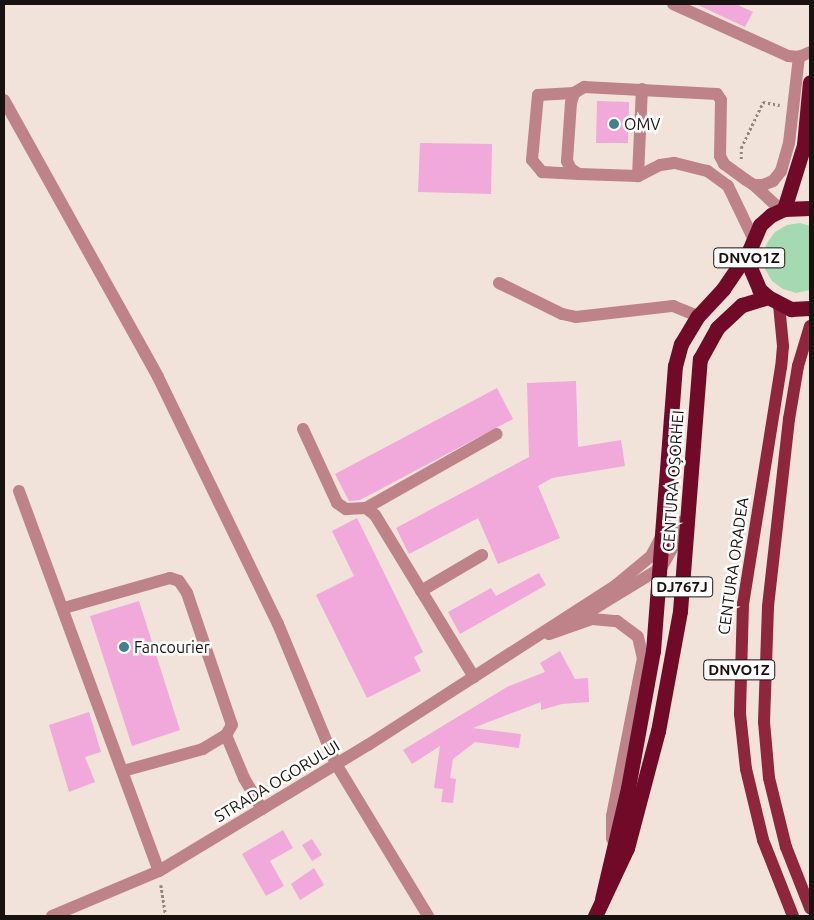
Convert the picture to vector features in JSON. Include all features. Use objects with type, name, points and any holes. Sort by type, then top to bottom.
[{"type":"highway","points":[[810,82],[804,144],[782,209],[810,208]]},
{"type":"highway","name":"DNVO1Z","points":[[773,301],[759,289],[749,265],[751,245],[760,225],[782,209]]},
{"type":"highway","name":"CENTURA OȘORHEI","points":[[664,531],[675,366],[681,344],[698,316],[724,289],[751,245]]},
{"type":"highway","points":[[773,301],[791,309],[810,308]]},
{"type":"highway","name":"CENTURA OȘORHEI","points":[[596,916],[602,899],[627,848],[658,731],[680,612],[700,359],[717,328],[742,305],[773,301]]},
{"type":"highway","name":"DJ767J","points":[[612,850],[628,788],[653,651],[664,531]]},
{"type":"highway","name":"CENTURA OȘORHEI","points":[[602,899],[612,850]]},
{"type":"main road","name":"CENTURA ORADEA","points":[[773,301],[783,353],[743,604],[740,714],[746,769],[763,840],[793,916]]},
{"type":"main road","name":"DNVO1Z","points":[[810,326],[798,366],[789,419],[768,607],[764,722],[769,778],[786,847],[810,908]]},
{"type":"street","points":[[673,4],[799,55],[789,143],[781,171],[773,181],[754,185]]},
{"type":"street","points":[[751,245],[728,186],[707,171],[674,163],[660,165],[638,176],[542,172],[532,160],[538,95],[574,93],[584,87],[717,94],[721,100],[720,156],[734,173],[754,185],[782,209]]},
{"type":"street","points":[[638,176],[642,90]]},
{"type":"street","points":[[574,93],[571,103],[567,161],[570,169],[579,174]]},
{"type":"street","points":[[4,100],[158,377],[278,624],[336,764],[428,916]]},
{"type":"street","points":[[499,283],[511,286],[562,314],[576,317],[673,306],[698,316]]},
{"type":"street","points":[[303,430],[337,503],[346,509],[366,508],[497,434]]},
{"type":"street","name":"STRADA OGORULUI","points":[[508,656],[661,568],[678,538],[683,483],[693,466]]},
{"type":"street","points":[[20,492],[159,871]]},
{"type":"street","points":[[366,508],[375,515],[474,678]]},
{"type":"street","name":"STRADA OGORULUI","points":[[52,916],[159,871],[474,678],[616,585],[651,556],[664,531]]},
{"type":"street","points":[[421,591],[482,555]]},
{"type":"street","points":[[64,608],[156,580],[170,578],[179,580],[187,593],[232,725],[226,735],[203,750],[123,771]]},
{"type":"street","name":"STRADA OGORULUI","points":[[549,634],[592,619],[617,621],[638,637],[643,658],[612,816],[612,850]]},
{"type":"street","points":[[226,735],[244,778],[262,809]]},
{"type":"path","points":[[734,173],[741,159],[741,148],[763,102],[787,107],[788,97],[795,98]]},
{"type":"path","points":[[159,871],[166,916]]},
{"type":"green space","points":[[800,223],[810,226],[810,290],[796,293],[783,289],[772,281],[765,269],[763,256],[767,243],[775,232],[787,225]]},
{"type":"building","points":[[696,4],[736,4],[753,12],[745,27]]},
{"type":"building","points":[[597,101],[629,102],[628,143],[596,143]]},
{"type":"building","points":[[420,143],[492,144],[491,194],[418,192]]},
{"type":"building","points":[[576,381],[578,447],[621,440],[625,466],[552,478],[538,486],[560,538],[498,564],[478,518],[409,554],[396,528],[529,457],[527,383]]},
{"type":"building","points":[[497,388],[513,419],[360,500],[349,501],[335,474]]},
{"type":"building","points":[[357,518],[423,652],[414,657],[421,671],[367,698],[316,595],[354,576],[332,531]]},
{"type":"building","points":[[539,573],[546,585],[460,634],[448,612],[491,588],[496,596]]},
{"type":"building","points":[[139,601],[180,730],[132,746],[90,616]]},
{"type":"building","points":[[560,651],[575,679],[588,678],[589,702],[562,704],[541,710],[541,702],[473,728],[521,734],[519,748],[475,742],[453,759],[450,778],[456,779],[453,803],[441,802],[443,789],[434,788],[440,746],[412,764],[403,750],[507,687],[545,672],[540,663]]},
{"type":"building","points":[[89,712],[101,752],[85,757],[95,782],[69,792],[49,725]]},
{"type":"building","points":[[283,830],[293,848],[270,861],[284,886],[266,896],[242,854]]},
{"type":"building","points":[[312,839],[322,855],[312,861],[302,845]]},
{"type":"building","points":[[314,868],[324,885],[300,900],[291,884]]},
{"type":"place","name":"OMV","points":[[614,124]]},
{"type":"place","name":"Fancourier","points":[[124,647]]}]
